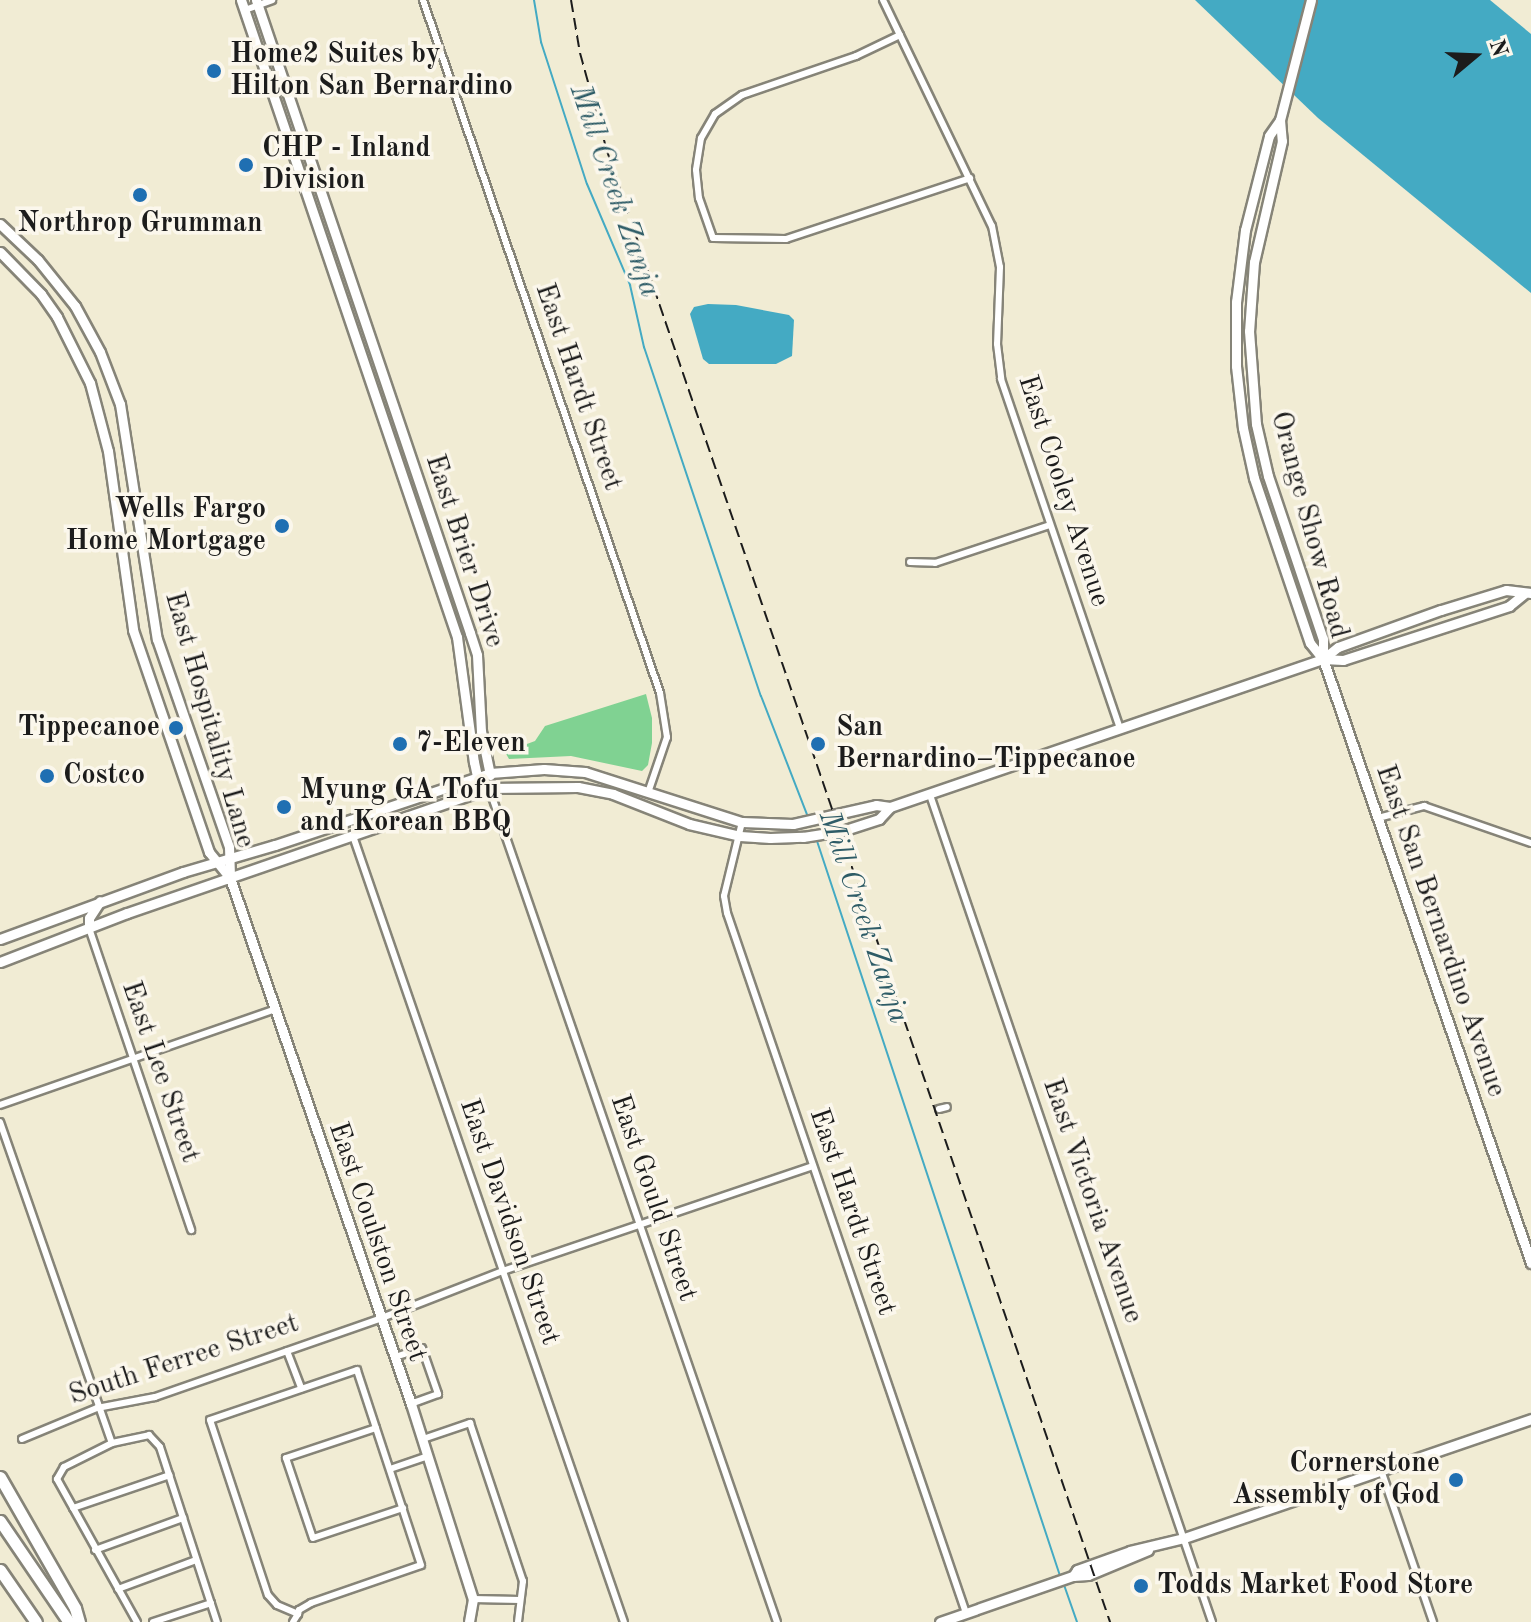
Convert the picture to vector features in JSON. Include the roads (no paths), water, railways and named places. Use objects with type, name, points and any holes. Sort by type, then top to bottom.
[{"type":"highway","points":[[0,1477],[75,1608],[79,1622]]},
{"type":"highway","points":[[0,1521],[69,1622]]},
{"type":"highway","points":[[0,1570],[35,1622]]},
{"type":"highway","points":[[0,1582],[35,1622]]},
{"type":"main road","points":[[1280,120],[1311,0]]},
{"type":"main road","name":"East Brier Drive","points":[[256,2],[477,655],[481,731],[490,773],[489,788]]},
{"type":"main road","name":"East Brier Drive","points":[[243,5],[457,637],[477,776]]},
{"type":"main road","name":"Orange Show Road","points":[[1280,120],[1269,136],[1243,247],[1235,330],[1243,428],[1254,478],[1310,643],[1323,659]]},
{"type":"main road","name":"Orange Show Road","points":[[1280,120],[1282,141],[1257,248],[1249,331],[1256,424],[1268,476],[1323,639],[1323,659]]},
{"type":"main road","name":"East Hospitality Lane","points":[[0,224],[56,280],[90,332],[110,378],[128,440],[154,627],[230,859],[230,878]]},
{"type":"main road","points":[[1243,247],[1257,248]]},
{"type":"main road","name":"East Hospitality Lane","points":[[0,252],[32,284],[57,317],[90,383],[108,451],[133,630],[214,862],[230,878]]},
{"type":"main road","points":[[0,939],[214,862],[490,773],[566,770],[649,790],[688,807],[742,822],[793,824],[822,820],[876,805],[890,807],[1323,659],[1338,647],[1441,610],[1506,590],[1527,594]]},
{"type":"main road","points":[[1323,659],[1343,660],[1509,606],[1527,594]]},
{"type":"main road","name":"East San Bernardino Avenue","points":[[1323,659],[1531,1263]]},
{"type":"main road","points":[[477,776],[489,788]]},
{"type":"main road","points":[[0,962],[489,788],[578,787],[645,805],[689,824],[740,836],[803,837],[827,834],[879,819],[890,807]]},
{"type":"main road","points":[[645,805],[649,790]]},
{"type":"main road","name":"East Coulston Street","points":[[230,878],[379,1319],[423,1439],[473,1599],[469,1622]]},
{"type":"main road","points":[[89,928],[89,918],[100,901]]},
{"type":"main road","points":[[940,1622],[1073,1576],[1079,1577],[1120,1564],[1153,1547],[1531,1419]]},
{"type":"street","points":[[243,5],[272,0]]},
{"type":"street","name":"East Hardt Street","points":[[423,0],[660,693],[667,737],[649,790]]},
{"type":"street","name":"East Cooley Avenue","points":[[883,0],[985,208],[998,249],[1001,286],[997,344],[1001,379],[1120,729]]},
{"type":"street","points":[[900,35],[856,56],[742,95],[721,107],[704,129],[696,159],[696,184],[713,238],[778,241],[970,178]]},
{"type":"street","points":[[910,562],[935,563],[1050,525]]},
{"type":"street","name":"East Gould Street","points":[[489,788],[777,1622]]},
{"type":"street","name":"East Victoria Avenue","points":[[930,795],[1212,1622]]},
{"type":"street","points":[[1378,818],[1424,806],[1531,843]]},
{"type":"street","name":"East Hardt Street","points":[[742,822],[725,905],[966,1613]]},
{"type":"street","name":"East Davidson Street","points":[[353,836],[624,1622]]},
{"type":"street","name":"East Lee Street","points":[[89,928],[191,1230]]},
{"type":"street","points":[[0,1105],[273,1010]]},
{"type":"street","points":[[0,1122],[97,1408],[112,1443]]},
{"type":"street","name":"South Ferree Street","points":[[22,1439],[97,1408],[155,1397],[379,1319],[503,1271],[813,1166]]},
{"type":"street","points":[[395,1357],[422,1348],[438,1394],[411,1404]]},
{"type":"street","points":[[287,1351],[301,1388]]},
{"type":"street","points":[[293,1622],[311,1603],[421,1565],[357,1370],[210,1420],[268,1595],[277,1605],[298,1614]]},
{"type":"street","points":[[423,1439],[470,1423],[523,1581],[518,1622]]},
{"type":"street","points":[[376,1428],[286,1458],[313,1538],[403,1508]]},
{"type":"street","points":[[137,1622],[95,1550],[57,1474],[64,1467],[112,1443],[149,1435],[160,1447],[217,1622]]},
{"type":"street","points":[[390,1469],[428,1456]]},
{"type":"street","points":[[1381,1470],[1433,1622]]},
{"type":"street","points":[[73,1508],[170,1475]]},
{"type":"street","points":[[95,1550],[183,1518]]},
{"type":"street","points":[[118,1589],[196,1560]]},
{"type":"street","points":[[473,1599],[520,1600]]},
{"type":"street","points":[[153,1622],[211,1603]]},
{"type":"water","points":[[1195,0],[1490,0],[1531,34],[1531,293],[1318,118]]},
{"type":"water","points":[[736,305],[789,315],[794,320],[792,356],[776,364],[709,364],[703,359],[690,314],[694,307]]},
{"type":"waterway","name":"Mill Creek Zanja","points":[[534,0],[541,42],[587,184],[630,285],[644,347],[761,696],[808,817]]},
{"type":"waterway","name":"Mill Creek Zanja","points":[[816,838],[1060,1576]]},
{"type":"waterway","name":"Mill Creek Zanja","points":[[1063,1582],[1077,1622]]},
{"type":"railway","points":[[571,0],[580,53],[607,151],[1110,1622]]},
{"type":"place","name":"Home2 Suites by Hilton San Bernardino","points":[[214,71]]},
{"type":"place","name":"CHP - Inland Division","points":[[246,165]]},
{"type":"place","name":"Northrop Grumman","points":[[140,195]]},
{"type":"place","name":"Wells Fargo Home Mortgage","points":[[282,526]]},
{"type":"place","name":"Tippecanoe","points":[[176,728]]},
{"type":"place","name":"7-Eleven","points":[[400,744]]},
{"type":"place","name":"San Bernardino–Tippecanoe","points":[[818,744]]},
{"type":"place","name":"Costco","points":[[47,776]]},
{"type":"place","name":"Myung GA Tofu and Korean BBQ","points":[[284,807]]},
{"type":"place","name":"Cornerstone Assembly of God","points":[[1456,1480]]},
{"type":"place","name":"Todds Market Food Store","points":[[1141,1586]]}]
